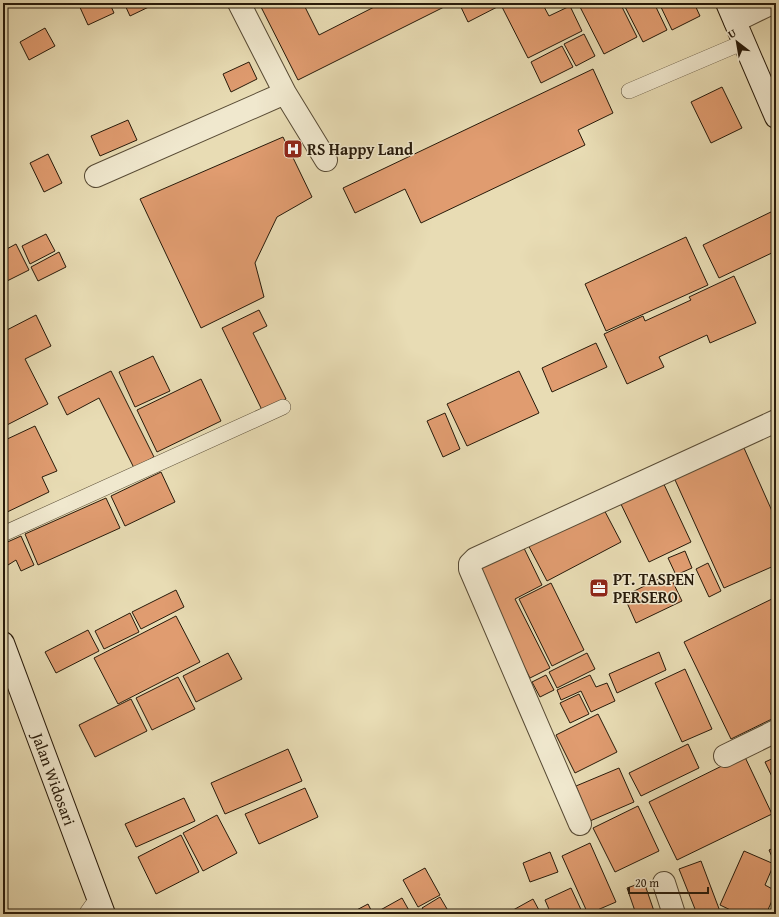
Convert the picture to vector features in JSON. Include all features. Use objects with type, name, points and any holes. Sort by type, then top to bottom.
[{"type":"street","points":[[239,3],[286,93],[326,160]]},
{"type":"street","points":[[772,3],[731,12],[776,117]]},
{"type":"street","points":[[96,176],[286,93]]},
{"type":"street","points":[[580,824],[470,568],[470,564],[475,559],[776,421]]},
{"type":"street","name":"Jalan Widosari","points":[[3,643],[96,908]]},
{"type":"street","points":[[725,756],[776,731]]},
{"type":"street","points":[[664,883],[674,914]]},
{"type":"lane","points":[[629,91],[744,42]]},
{"type":"lane","points":[[3,534],[283,407]]},
{"type":"building","points":[[78,3],[113,3],[110,4],[114,13],[88,25]]},
{"type":"building","points":[[124,3],[157,3],[130,16]]},
{"type":"building","points":[[264,3],[303,3],[319,35],[382,3],[452,3],[298,80],[260,5]]},
{"type":"building","points":[[459,3],[542,3],[549,16],[570,6],[582,31],[528,58],[501,5],[468,22]]},
{"type":"building","points":[[578,3],[620,3],[637,37],[604,54]]},
{"type":"building","points":[[623,3],[654,3],[667,30],[643,42]]},
{"type":"building","points":[[659,3],[694,3],[700,16],[672,30]]},
{"type":"building","points":[[45,28],[55,46],[29,60],[20,42]]},
{"type":"building","points":[[584,34],[595,56],[576,66],[564,44]]},
{"type":"building","points":[[562,46],[573,67],[541,83],[531,62]]},
{"type":"building","points":[[249,62],[257,79],[231,92],[223,74]]},
{"type":"building","points":[[593,69],[613,113],[578,130],[585,145],[421,223],[405,189],[355,213],[343,188]]},
{"type":"building","points":[[722,87],[742,128],[711,143],[691,102]]},
{"type":"building","points":[[128,120],[137,140],[100,156],[91,136]]},
{"type":"building","points":[[283,137],[312,197],[277,217],[255,263],[264,297],[201,328],[140,199]]},
{"type":"building","points":[[48,154],[62,183],[44,192],[30,163]]},
{"type":"building","points":[[775,210],[776,251],[719,278],[703,245]]},
{"type":"building","points":[[46,234],[55,251],[30,264],[22,246]]},
{"type":"building","points":[[686,237],[708,285],[606,331],[585,284]]},
{"type":"building","points":[[16,244],[29,270],[3,283],[3,251]]},
{"type":"building","points":[[59,252],[66,267],[38,281],[31,267]]},
{"type":"building","points":[[734,276],[756,323],[710,343],[707,335],[659,357],[664,367],[627,384],[604,334],[643,316],[645,321],[691,300],[689,297]]},
{"type":"building","points":[[259,310],[267,326],[253,333],[286,399],[262,410],[222,328]]},
{"type":"building","points":[[36,315],[51,346],[25,359],[48,404],[3,427],[3,332]]},
{"type":"building","points":[[596,343],[607,367],[552,392],[542,368]]},
{"type":"building","points":[[153,356],[170,391],[135,407],[119,372]]},
{"type":"building","points":[[111,371],[154,457],[134,468],[99,398],[67,415],[58,397]]},
{"type":"building","points":[[519,371],[539,413],[467,446],[447,404]]},
{"type":"building","points":[[201,379],[221,421],[157,452],[137,410]]},
{"type":"building","points":[[445,413],[460,449],[443,457],[427,421]]},
{"type":"building","points":[[35,426],[57,471],[42,477],[49,492],[3,514],[3,441]]},
{"type":"building","points":[[740,439],[776,520],[776,565],[724,588],[671,471]]},
{"type":"building","points":[[161,472],[175,502],[125,526],[111,496]]},
{"type":"building","points":[[661,478],[691,542],[649,562],[618,498]]},
{"type":"building","points":[[106,498],[120,528],[38,565],[25,534]]},
{"type":"building","points":[[600,502],[621,542],[547,581],[526,541]]},
{"type":"building","points":[[21,536],[34,565],[21,571],[16,560],[8,565],[3,554],[3,544]]},
{"type":"building","points":[[521,542],[542,585],[515,599],[550,668],[530,678],[473,567]]},
{"type":"building","points":[[685,551],[692,568],[676,575],[668,558]]},
{"type":"building","points":[[708,563],[721,591],[709,597],[696,569]]},
{"type":"building","points":[[669,574],[682,601],[636,623],[624,596]]},
{"type":"building","points":[[551,583],[584,650],[552,666],[519,599]]},
{"type":"building","points":[[176,590],[184,607],[141,629],[132,612]]},
{"type":"building","points":[[776,597],[776,717],[731,739],[684,642]]},
{"type":"building","points":[[130,613],[139,632],[104,649],[95,631]]},
{"type":"building","points":[[176,616],[200,662],[118,704],[94,658]]},
{"type":"building","points":[[88,630],[99,651],[56,673],[45,652]]},
{"type":"building","points":[[659,652],[666,670],[617,693],[609,674]]},
{"type":"building","points":[[228,653],[242,679],[196,702],[183,676]]},
{"type":"building","points":[[587,653],[595,669],[557,688],[549,672]]},
{"type":"building","points":[[685,669],[712,729],[682,742],[655,683]]},
{"type":"building","points":[[546,675],[554,690],[540,697],[532,682]]},
{"type":"building","points":[[590,675],[596,687],[607,683],[615,701],[591,712],[581,691],[561,700],[557,690]]},
{"type":"building","points":[[178,677],[195,709],[152,730],[136,698]]},
{"type":"building","points":[[579,694],[589,714],[570,723],[560,703]]},
{"type":"building","points":[[131,699],[147,731],[95,757],[79,725]]},
{"type":"building","points":[[598,714],[617,752],[575,773],[556,735]]},
{"type":"building","points":[[688,744],[699,768],[641,796],[629,773]]},
{"type":"building","points":[[288,749],[302,781],[225,814],[211,783]]},
{"type":"building","points":[[744,755],[772,814],[677,860],[649,802]]},
{"type":"building","points":[[776,757],[776,785],[765,762]]},
{"type":"building","points":[[619,768],[634,802],[590,821],[576,786]]},
{"type":"building","points":[[305,788],[318,817],[259,844],[245,814]]},
{"type":"building","points":[[184,798],[195,821],[136,847],[125,824]]},
{"type":"building","points":[[638,806],[659,851],[615,872],[593,828]]},
{"type":"building","points":[[217,815],[237,853],[203,871],[183,833]]},
{"type":"building","points":[[181,835],[199,872],[156,894],[138,857]]},
{"type":"building","points":[[590,843],[616,902],[588,914],[562,856]]},
{"type":"building","points":[[776,847],[776,866],[769,850]]},
{"type":"building","points":[[744,851],[774,864],[765,885],[776,892],[766,914],[760,914],[753,911],[752,914],[739,914],[720,905]]},
{"type":"building","points":[[550,852],[558,872],[530,882],[523,863]]},
{"type":"building","points":[[701,861],[721,914],[697,914],[679,869]]},
{"type":"building","points":[[425,868],[440,895],[418,907],[403,880]]},
{"type":"building","points":[[644,882],[655,914],[636,914],[627,888]]},
{"type":"building","points":[[571,888],[583,914],[551,914],[545,900]]},
{"type":"building","points":[[440,897],[450,914],[426,914],[422,908]]},
{"type":"building","points":[[402,898],[411,914],[375,914],[375,913]]},
{"type":"building","points":[[533,899],[541,914],[506,914]]},
{"type":"building","points":[[368,904],[373,914],[349,914]]},
{"type":"place","name":"RS Happy Land","points":[[293,149]]},
{"type":"place","name":"PT. TASPEN PERSERO","points":[[599,588]]}]
